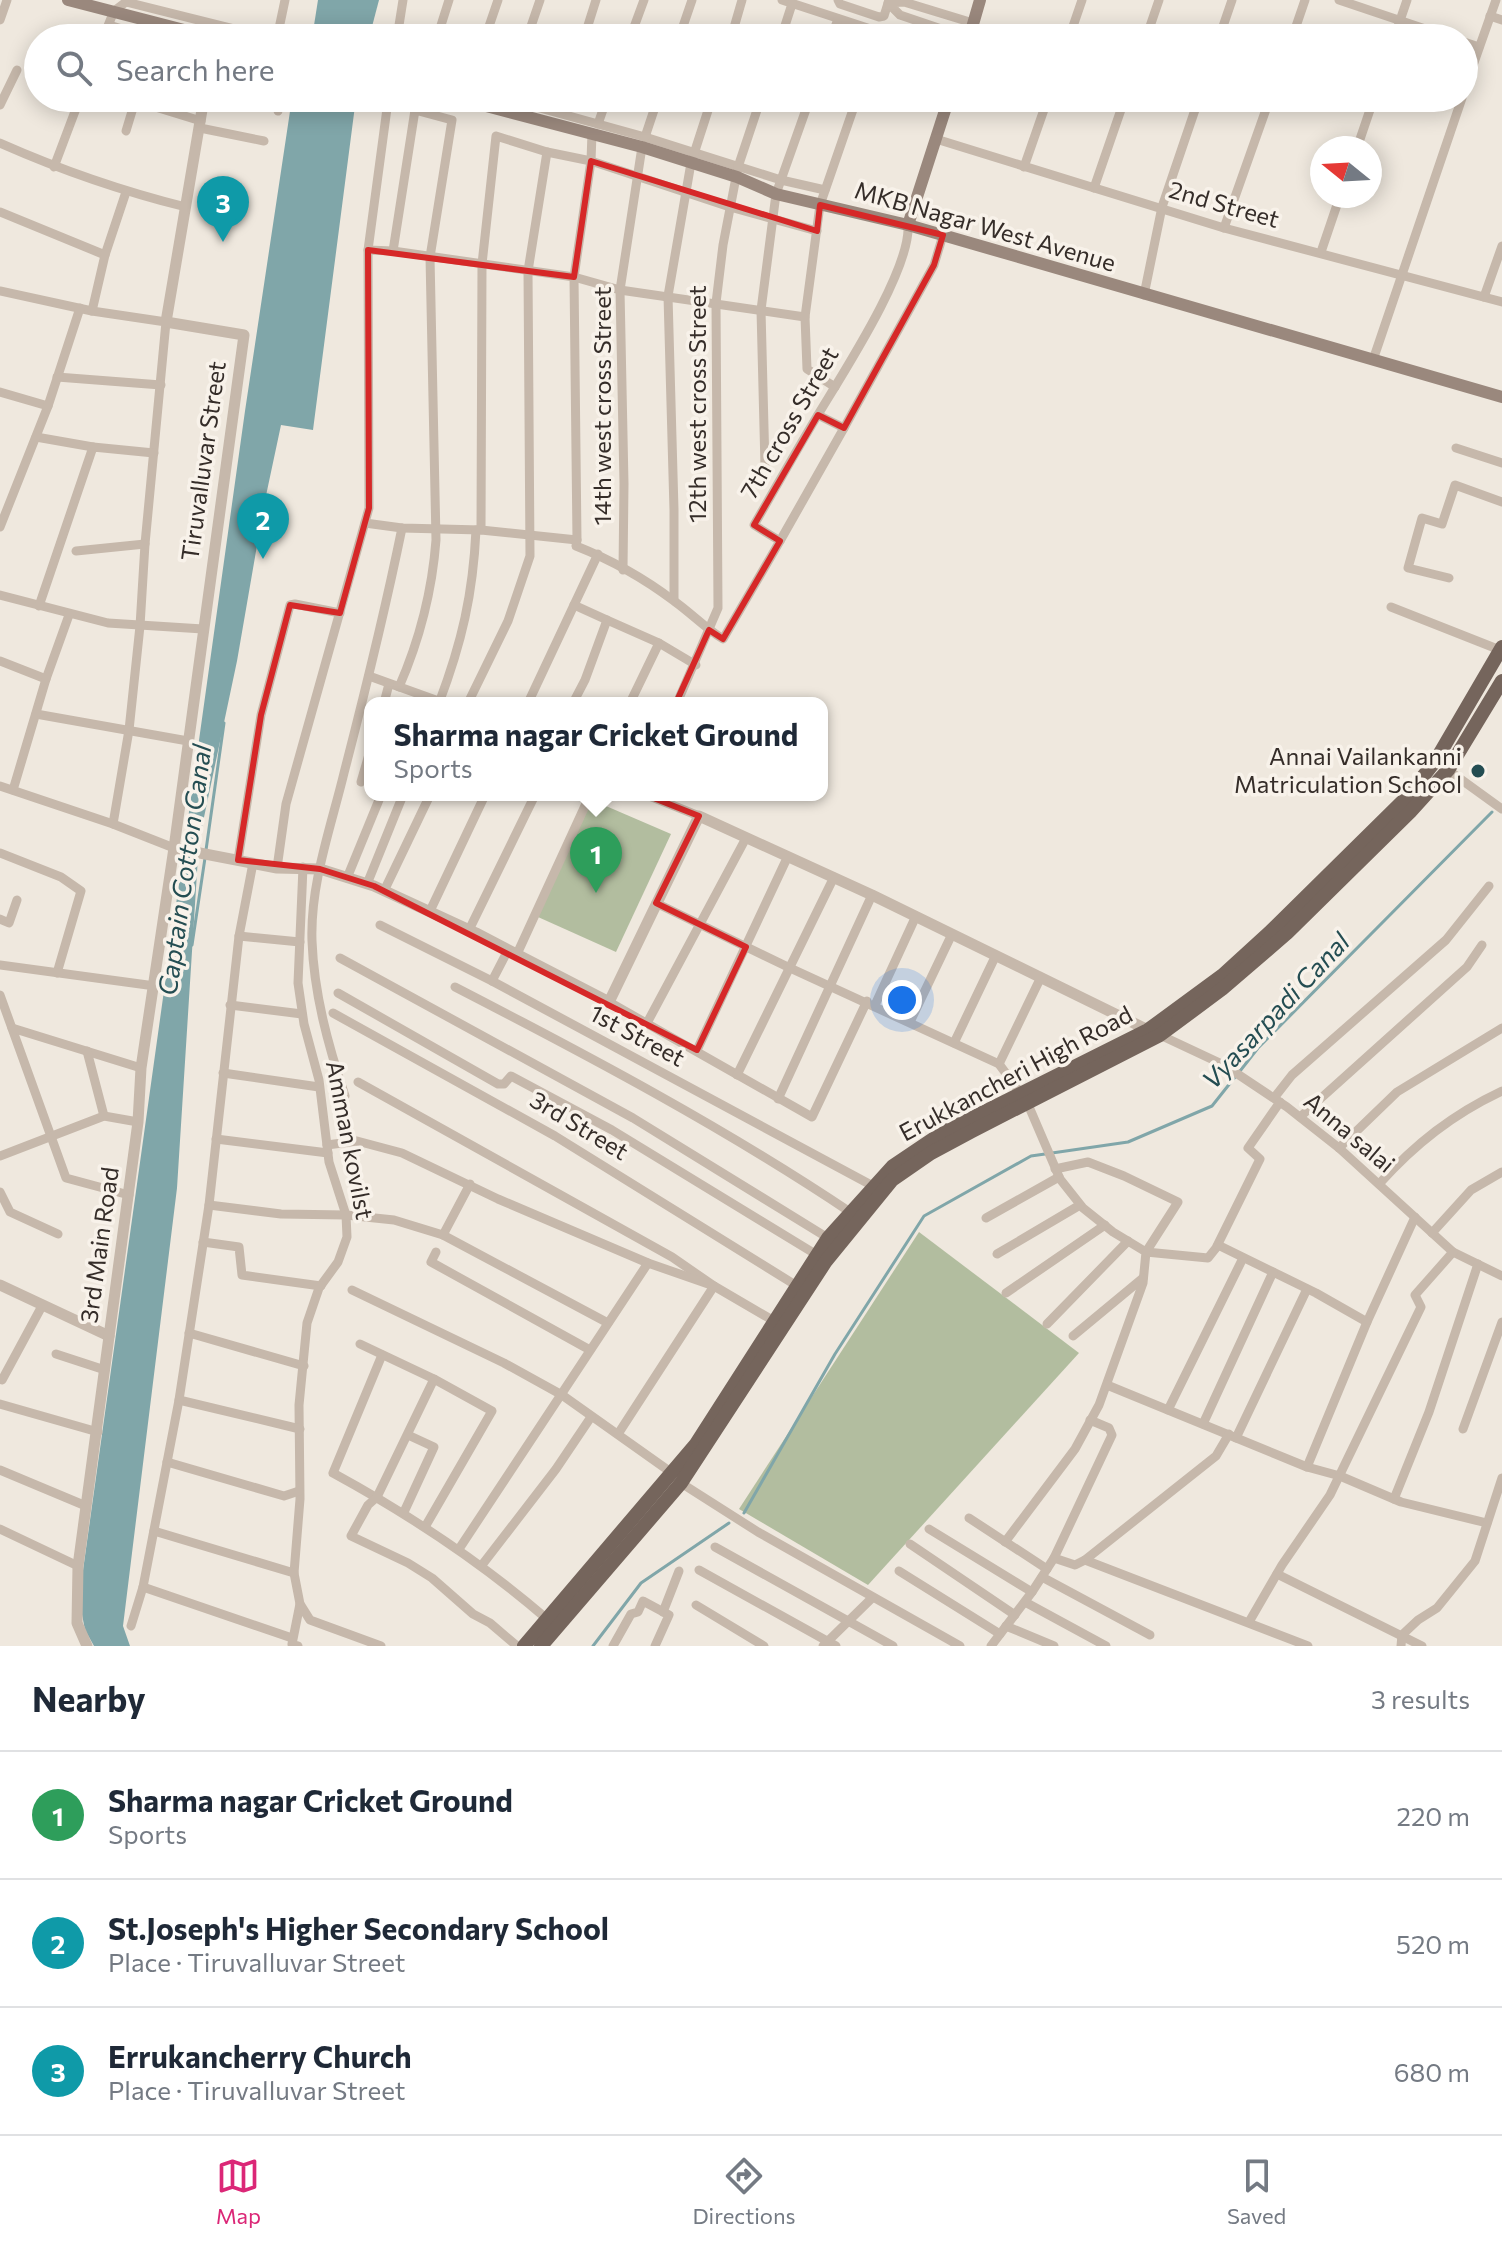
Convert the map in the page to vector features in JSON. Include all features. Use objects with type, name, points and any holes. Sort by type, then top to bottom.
[{"type":"main road","points":[[68,0],[163,24]]},
{"type":"main road","points":[[973,23],[980,0]]},
{"type":"main road","name":"MKB Nagar West Avenue","points":[[522,112],[579,124],[737,172],[776,194],[908,225],[1502,397]]},
{"type":"main road","points":[[908,225],[945,112]]},
{"type":"main road","name":"Erukkancheri High Road","points":[[524,1646],[677,1478],[828,1238],[873,1186],[910,1153],[1154,1032],[1223,975],[1407,797],[1436,760],[1501,649]]},
{"type":"main road","points":[[1154,1032],[1222,989],[1287,933],[1410,812],[1448,770],[1502,681]]},
{"type":"main road","points":[[541,1646],[677,1478],[826,1261],[892,1180],[1024,1097]]},
{"type":"street","points":[[0,20],[7,0]]},
{"type":"street","points":[[280,24],[285,0]]},
{"type":"street","points":[[399,24],[403,0]]},
{"type":"street","points":[[441,24],[449,0]]},
{"type":"street","points":[[490,24],[498,0]]},
{"type":"street","points":[[532,24],[540,0]]},
{"type":"street","points":[[588,24],[596,0]]},
{"type":"street","points":[[635,24],[644,0]]},
{"type":"street","points":[[684,24],[692,0]]},
{"type":"street","points":[[735,24],[742,0]]},
{"type":"street","points":[[838,0],[840,4],[879,17],[884,16],[889,2]]},
{"type":"street","points":[[1074,24],[1082,0]]},
{"type":"street","points":[[1151,24],[1159,0]]},
{"type":"street","points":[[1224,24],[1232,0]]},
{"type":"street","points":[[1297,24],[1305,0]]},
{"type":"street","points":[[1339,0],[1409,24]]},
{"type":"street","points":[[1399,24],[1407,0]]},
{"type":"street","points":[[1478,50],[1496,0]]},
{"type":"street","points":[[109,24],[114,11],[126,2],[214,24]]},
{"type":"street","points":[[783,24],[787,2],[850,24]]},
{"type":"street","points":[[889,2],[904,2],[973,23]]},
{"type":"street","points":[[889,2],[900,15],[927,24]]},
{"type":"street","points":[[1490,16],[1502,20]]},
{"type":"street","points":[[836,24],[838,19]]},
{"type":"street","points":[[0,105],[17,70]]},
{"type":"street","points":[[54,167],[75,112]]},
{"type":"street","points":[[126,131],[132,112]]},
{"type":"street","points":[[169,112],[200,124],[264,141]]},
{"type":"street","points":[[113,824],[129,730],[140,626],[166,322],[202,112]]},
{"type":"street","points":[[277,868],[286,804],[369,508],[368,250],[387,112]]},
{"type":"street","points":[[393,251],[415,112]]},
{"type":"street","points":[[388,697],[427,610],[436,540],[430,257],[452,120],[422,112]]},
{"type":"street","points":[[557,112],[579,124]]},
{"type":"street","points":[[602,112],[595,129],[574,277],[576,546],[598,554],[674,600],[723,639],[934,265],[943,235]]},
{"type":"street","name":"14th west cross Street","points":[[623,570],[620,290],[643,142],[653,112]]},
{"type":"street","points":[[674,600],[668,296],[693,158],[708,112]]},
{"type":"street","name":"12th west cross Street","points":[[680,697],[718,608],[716,303],[737,172],[756,112]]},
{"type":"street","points":[[765,467],[761,310],[776,194],[805,112]]},
{"type":"street","points":[[835,387],[807,369],[805,317],[820,205],[852,112]]},
{"type":"street","points":[[1024,167],[1043,112]]},
{"type":"street","points":[[1094,188],[1120,112]]},
{"type":"street","points":[[1144,295],[1162,207],[1194,112]]},
{"type":"street","points":[[1224,228],[1265,112]]},
{"type":"street","points":[[1361,136],[1369,112]]},
{"type":"street","points":[[1373,360],[1457,112]]},
{"type":"street","points":[[443,697],[468,613],[479,530],[482,264],[496,136],[547,152],[591,161],[730,207],[817,231]]},
{"type":"street","name":"2nd Street","points":[[936,139],[1224,228],[1502,302]]},
{"type":"street","points":[[0,143],[54,167],[126,192],[186,207]]},
{"type":"street","points":[[471,697],[508,621],[530,556],[528,271],[547,152]]},
{"type":"street","points":[[737,172],[825,190]]},
{"type":"street","points":[[92,311],[105,255],[126,192]]},
{"type":"street","points":[[1321,252],[1336,208]]},
{"type":"street","points":[[0,212],[105,255]]},
{"type":"street","name":"7th cross Street","points":[[780,541],[754,525],[835,387],[898,271],[908,225]]},
{"type":"street","points":[[1484,297],[1502,246]]},
{"type":"street","points":[[368,250],[574,277],[620,290],[805,317]]},
{"type":"street","points":[[0,291],[92,311],[166,322]]},
{"type":"street","points":[[1,524],[48,406],[80,308]]},
{"type":"street","name":"Tiruvalluvar Street","points":[[166,322],[244,335],[188,741],[178,849]]},
{"type":"street","points":[[57,377],[161,385]]},
{"type":"street","points":[[0,392],[48,406]]},
{"type":"street","points":[[818,415],[844,428]]},
{"type":"street","points":[[36,437],[154,453]]},
{"type":"street","points":[[39,606],[93,447]]},
{"type":"street","points":[[1456,448],[1502,463]]},
{"type":"street","points":[[1449,578],[1408,568],[1422,518],[1442,524],[1455,485],[1502,502]]},
{"type":"street","points":[[365,523],[577,540]]},
{"type":"street","points":[[345,1096],[324,1026],[312,938],[320,869],[369,676],[402,528]]},
{"type":"street","points":[[76,551],[145,544]]},
{"type":"street","points":[[531,697],[598,554]]},
{"type":"street","points":[[0,595],[108,623],[203,629]]},
{"type":"street","points":[[238,860],[261,715],[290,605],[340,613]]},
{"type":"street","points":[[574,605],[659,643],[696,665]]},
{"type":"street","points":[[1391,607],[1501,649]]},
{"type":"street","points":[[13,790],[46,679],[69,615]]},
{"type":"street","points":[[576,697],[607,620]]},
{"type":"street","points":[[633,697],[659,643]]},
{"type":"street","points":[[0,661],[46,679]]},
{"type":"street","points":[[369,676],[413,697]]},
{"type":"street","points":[[36,714],[188,741]]},
{"type":"street","points":[[1448,770],[1502,809]]},
{"type":"street","points":[[361,782],[364,772]]},
{"type":"street","points":[[0,786],[178,849],[277,868],[320,869],[367,884],[469,930],[609,1002],[812,1117],[916,916]]},
{"type":"street","points":[[347,878],[379,801]]},
{"type":"street","points":[[367,884],[401,801]]},
{"type":"street","points":[[384,891],[427,801]]},
{"type":"street","points":[[430,911],[482,801]]},
{"type":"street","points":[[469,930],[532,801]]},
{"type":"street","points":[[492,981],[512,952],[587,801]]},
{"type":"street","points":[[662,801],[834,877],[1154,1032]]},
{"type":"street","points":[[609,1002],[699,816]]},
{"type":"street","points":[[647,1023],[746,838]]},
{"type":"street","name":"3rd Main Road","points":[[87,1646],[77,1623],[78,1566],[129,1195],[141,1068],[178,849]]},
{"type":"street","points":[[0,853],[61,877],[81,891],[57,973]]},
{"type":"street","points":[[697,1050],[788,856]]},
{"type":"street","points":[[131,1626],[143,1587],[179,1400],[209,1205],[239,936],[253,863]]},
{"type":"street","name":"Amman kovilst","points":[[300,1604],[294,1573],[307,1323],[321,1286],[346,1246],[346,1215],[327,1149],[319,1087],[298,983],[303,867]]},
{"type":"street","points":[[737,1075],[834,877]]},
{"type":"street","points":[[656,903],[999,1064],[1024,1097],[1057,1173],[1080,1205],[1146,1252],[1208,1258],[1218,1245],[1260,1159],[1248,1148],[1292,1075],[1446,940],[1489,886]]},
{"type":"street","points":[[778,1099],[872,895]]},
{"type":"street","points":[[0,919],[9,923],[17,900]]},
{"type":"street","name":"1st Street","points":[[380,925],[492,981],[873,1186]]},
{"type":"street","points":[[910,1022],[952,934]]},
{"type":"street","points":[[239,936],[300,942]]},
{"type":"street","points":[[1300,1117],[1467,967],[1482,945]]},
{"type":"street","points":[[954,1043],[996,955]]},
{"type":"street","points":[[340,958],[633,1118],[828,1238]]},
{"type":"street","points":[[0,965],[155,986]]},
{"type":"street","points":[[999,1064],[1041,977]]},
{"type":"street","points":[[455,987],[618,1074],[803,1181],[850,1212]]},
{"type":"street","points":[[338,993],[498,1084],[504,1084],[511,1076],[559,1099],[817,1255]]},
{"type":"street","points":[[0,995],[66,1178],[129,1195]]},
{"type":"street","points":[[230,1005],[302,1014]]},
{"type":"street","name":"3rd Street","points":[[333,1013],[555,1136],[797,1286]]},
{"type":"street","points":[[12,1028],[141,1068]]},
{"type":"street","points":[[1339,1148],[1397,1092],[1502,1028]]},
{"type":"street","name":"Anna salai","points":[[1154,1032],[1238,1074],[1277,1100],[1339,1148],[1453,1252],[1502,1276]]},
{"type":"street","points":[[87,1051],[104,1116]]},
{"type":"street","points":[[223,1073],[319,1087]]},
{"type":"street","points":[[358,1082],[672,1257],[774,1321]]},
{"type":"street","points":[[1379,1184],[1406,1154],[1440,1126],[1502,1091]]},
{"type":"street","points":[[0,1156],[104,1116],[138,1122]]},
{"type":"street","points":[[216,1139],[327,1149],[357,1141],[402,1153],[648,1263],[714,1286]]},
{"type":"street","points":[[986,1218],[1077,1162],[1088,1162],[1124,1176],[1178,1202],[1146,1252],[1143,1278],[1107,1385],[1090,1420],[1075,1449],[1005,1542]]},
{"type":"street","points":[[1432,1233],[1471,1190],[1502,1172]]},
{"type":"street","points":[[443,1235],[470,1184]]},
{"type":"street","points":[[0,1192],[10,1212],[58,1234]]},
{"type":"street","points":[[209,1205],[309,1216],[346,1215],[394,1220],[443,1235],[608,1323]]},
{"type":"street","points":[[997,1254],[1080,1205]]},
{"type":"street","points":[[1307,1467],[1367,1322],[1415,1217]]},
{"type":"street","points":[[1006,1293],[1105,1225]]},
{"type":"street","points":[[1047,1324],[1128,1241]]},
{"type":"street","points":[[203,1242],[239,1247],[242,1275],[321,1286]]},
{"type":"street","points":[[1218,1245],[1367,1322]]},
{"type":"street","points":[[436,1252],[431,1262],[590,1350]]},
{"type":"street","points":[[1249,1622],[1340,1476],[1421,1307],[1415,1295],[1453,1252]]},
{"type":"street","points":[[1168,1410],[1243,1258]]},
{"type":"street","points":[[459,1549],[648,1263]]},
{"type":"street","points":[[1394,1499],[1429,1412],[1478,1264]]},
{"type":"street","points":[[1203,1424],[1273,1272]]},
{"type":"street","points":[[1073,1336],[1143,1278]]},
{"type":"street","points":[[618,1434],[714,1286]]},
{"type":"street","points":[[1,1287],[109,1336]]},
{"type":"street","points":[[1054,1558],[1075,1565],[1085,1560],[1216,1456],[1232,1436],[1307,1289]]},
{"type":"street","points":[[352,1290],[504,1363],[559,1395],[758,1532],[960,1646]]},
{"type":"street","points":[[2,1380],[42,1306]]},
{"type":"street","points":[[1463,1429],[1502,1322]]},
{"type":"street","points":[[189,1333],[304,1366]]},
{"type":"street","points":[[360,1344],[492,1411],[425,1527]]},
{"type":"street","points":[[56,1354],[105,1370]]},
{"type":"street","points":[[382,1355],[333,1473],[404,1512],[459,1549],[547,1619]]},
{"type":"street","points":[[434,1379],[377,1497],[368,1505],[351,1536],[432,1578],[473,1614],[490,1623],[517,1646]]},
{"type":"street","points":[[1107,1385],[1394,1499],[1487,1523]]},
{"type":"street","points":[[179,1400],[300,1429]]},
{"type":"street","points":[[1,1408],[98,1432]]},
{"type":"street","points":[[482,1565],[556,1469],[591,1417]]},
{"type":"street","points":[[991,1646],[1054,1558],[1112,1435],[1109,1428],[1090,1420]]},
{"type":"street","points":[[404,1512],[434,1447],[408,1435]]},
{"type":"street","points":[[167,1462],[284,1496],[299,1491]]},
{"type":"street","points":[[0,1470],[86,1506]]},
{"type":"street","points":[[1401,1641],[1418,1620],[1437,1608],[1475,1561],[1502,1478]]},
{"type":"street","points":[[969,1518],[1045,1573],[1150,1635]]},
{"type":"street","points":[[0,1529],[78,1566]]},
{"type":"street","points":[[929,1529],[1032,1592]]},
{"type":"street","points":[[154,1531],[294,1573]]},
{"type":"street","points":[[910,1544],[1015,1615]]},
{"type":"street","points":[[715,1547],[893,1646]]},
{"type":"street","points":[[1085,1560],[1308,1646]]},
{"type":"street","points":[[699,1570],[829,1644],[846,1622],[872,1598]]},
{"type":"street","points":[[663,1612],[679,1571]]},
{"type":"street","points":[[899,1571],[1003,1630],[1054,1646]]},
{"type":"street","points":[[1277,1574],[1401,1641],[1422,1646]]},
{"type":"street","points":[[143,1587],[295,1642],[300,1604]]},
{"type":"street","points":[[613,1646],[631,1614],[638,1612],[643,1601],[669,1615],[655,1646]]},
{"type":"street","points":[[1025,1602],[1106,1646]]},
{"type":"street","points":[[300,1604],[310,1620],[381,1646]]},
{"type":"street","points":[[696,1605],[764,1646]]},
{"type":"highlighted area","points":[[591,161],[817,231],[820,205],[943,235],[934,265],[844,428],[818,415],[754,525],[780,541],[723,639],[709,630],[636,791],[699,816],[656,903],[746,947],[697,1050],[374,886],[320,869],[238,860],[261,715],[290,605],[340,613],[369,508],[368,250],[574,277]]},
{"type":"green space","points":[[592,801],[671,834],[616,952],[538,917]]},
{"type":"green space","points":[[919,1232],[1079,1353],[868,1585],[739,1509]]},
{"type":"water","points":[[318,0],[379,0],[373,24],[314,24]]},
{"type":"water","points":[[290,112],[354,112],[313,430],[281,425],[237,661],[199,841],[177,1188],[123,1626],[130,1646],[94,1646],[85,1630],[79,1599],[245,411]]},
{"type":"waterway","name":"Captain Cotton Canal","points":[[206,850],[224,723]]},
{"type":"waterway","name":"Vyasarpadi Canal","points":[[1240,1071],[1258,1048],[1492,812]]},
{"type":"waterway","name":"Captain Cotton Canal","points":[[192,945],[205,858]]},
{"type":"waterway","name":"Vyasarpadi Canal","points":[[1052,1153],[1128,1142],[1212,1106],[1235,1077]]},
{"type":"waterway","name":"Vyasarpadi Canal","points":[[744,1513],[835,1354],[924,1216],[1031,1156],[1045,1154]]},
{"type":"waterway","name":"Vyasarpadi Canal","points":[[593,1646],[641,1583],[729,1523]]},
{"type":"place","name":"Errukancherry Church","points":[[223,242]]},
{"type":"place","name":"St.Joseph's Higher Secondary School","points":[[263,559]]},
{"type":"place","name":"Annai Vailankanni Matriculation School","points":[[1478,771]]},
{"type":"place","name":"Sharma nagar Cricket Ground","points":[[596,893]]}]
